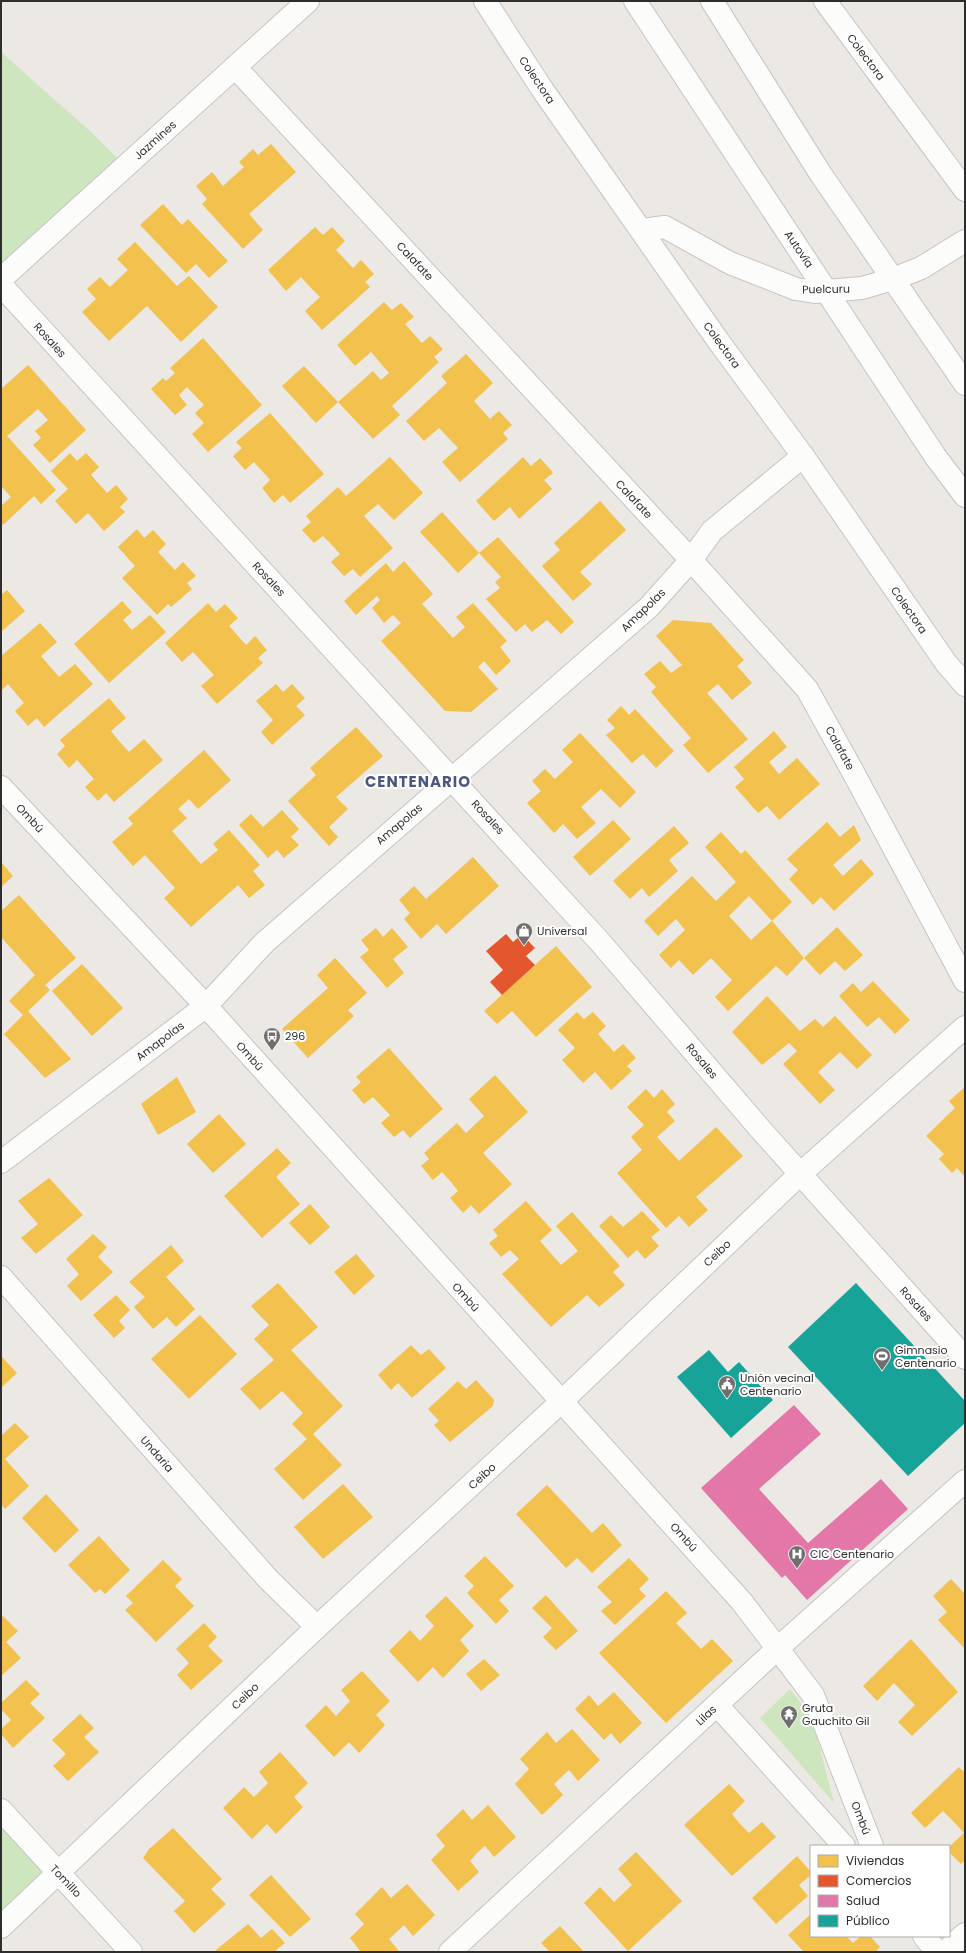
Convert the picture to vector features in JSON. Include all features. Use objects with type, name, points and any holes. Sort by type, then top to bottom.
[{"type":"street","name":"Jazmines","points":[[1,279],[308,1]]},
{"type":"street","name":"Colectora","points":[[485,1],[542,89],[719,342],[803,456],[920,625],[965,685]]},
{"type":"street","name":"Autovía","points":[[635,1],[935,456],[965,496]]},
{"type":"street","points":[[712,1],[820,173],[965,384]]},
{"type":"street","name":"Colectora","points":[[825,1],[965,190]]},
{"type":"street","name":"Calafate","points":[[235,67],[691,560],[806,689],[853,772],[965,981]]},
{"type":"street","name":"Puelcuru","points":[[642,230],[665,228],[730,263],[796,289],[827,291],[862,288],[893,279],[921,268],[965,241]]},
{"type":"street","name":"Rosales","points":[[1,285],[600,942],[800,1175],[965,1358]]},
{"type":"street","name":"Amapolas","points":[[1,1162],[206,1006],[264,943],[392,829],[453,779],[649,607],[691,560],[712,531],[803,456]]},
{"type":"street","name":"Ombú","points":[[1,787],[206,1006],[742,1602],[814,1696],[872,1845]]},
{"type":"street","name":"Ceibo","points":[[1,1927],[317,1627],[561,1402],[800,1175],[965,1027]]},
{"type":"street","name":"Undaria","points":[[1,1277],[268,1579],[317,1627]]},
{"type":"street","name":"Lilas","points":[[450,1952],[778,1648],[965,1481]]},
{"type":"street","points":[[717,1705],[843,1845]]},
{"type":"street","name":"Tomillo","points":[[1,1810],[131,1952]]},
{"type":"street","points":[[946,1952],[965,1934]]},
{"type":"street","points":[[925,1937],[937,1952]]},
{"type":"green space","points":[[1,52],[91,132],[125,166],[1,279]]},
{"type":"green space","points":[[790,1689],[806,1710],[817,1736],[834,1803],[760,1718]]},
{"type":"green space","points":[[1,1810],[59,1873],[1,1927]]},
{"type":"building: Viviendas","points":[[271,144],[296,172],[249,214],[263,230],[243,249],[202,204],[207,199],[196,186],[212,172],[223,186],[244,167],[239,162],[253,149],[258,155]]},
{"type":"building: Viviendas","points":[[163,204],[182,225],[188,219],[228,261],[209,278],[196,264],[186,273],[140,225]]},
{"type":"building: Viviendas","points":[[315,227],[323,235],[332,227],[345,241],[336,250],[353,268],[361,260],[374,274],[365,282],[370,287],[322,330],[305,311],[320,297],[301,277],[286,291],[268,270]]},
{"type":"building: Viviendas","points":[[135,242],[177,286],[189,276],[218,307],[181,342],[147,306],[109,341],[82,312],[96,299],[87,289],[100,277],[110,287],[128,270],[117,259]]},
{"type":"building: Viviendas","points":[[384,302],[392,310],[401,303],[414,317],[405,324],[422,343],[430,336],[443,349],[434,357],[439,362],[392,406],[400,415],[373,439],[338,402],[373,371],[381,380],[389,373],[371,352],[355,366],[337,345]]},
{"type":"building: Viviendas","points":[[203,338],[262,405],[208,452],[192,434],[204,423],[195,413],[204,405],[187,387],[179,395],[187,405],[175,415],[151,389],[163,378],[166,381],[175,373],[170,368]]},
{"type":"building: Viviendas","points":[[466,354],[493,383],[474,401],[490,419],[499,411],[512,425],[503,433],[508,439],[460,482],[442,462],[458,448],[439,428],[424,441],[406,421],[447,383],[441,376]]},
{"type":"building: Viviendas","points":[[28,365],[86,430],[50,463],[33,445],[41,438],[35,431],[48,420],[38,409],[7,436],[56,490],[41,504],[34,496],[3,525],[1,523],[1,506],[11,497],[1,486],[1,389]]},
{"type":"building: Viviendas","points":[[304,366],[338,402],[316,423],[282,386]]},
{"type":"building: Viviendas","points":[[270,413],[324,474],[290,503],[283,495],[274,503],[262,488],[270,480],[254,462],[245,470],[233,456],[242,448],[236,442]]},
{"type":"building: Viviendas","points":[[70,453],[77,461],[86,453],[99,467],[91,475],[107,493],[116,485],[128,499],[120,507],[125,512],[104,531],[88,513],[76,524],[55,501],[68,489],[51,471]]},
{"type":"building: Viviendas","points":[[390,457],[423,493],[394,520],[378,504],[364,516],[393,548],[360,577],[353,569],[344,576],[331,562],[340,554],[332,545],[323,536],[314,543],[302,530],[311,522],[306,516],[338,487],[346,496]]},
{"type":"building: Viviendas","points":[[523,457],[531,466],[540,458],[550,469],[553,473],[544,480],[552,489],[519,519],[510,507],[494,521],[476,501]]},
{"type":"building: Viviendas","points":[[600,501],[626,530],[580,572],[592,584],[573,601],[542,566],[560,550],[554,543]]},
{"type":"building: Viviendas","points":[[442,512],[479,553],[458,573],[420,532]]},
{"type":"building: Viviendas","points":[[137,529],[144,538],[153,530],[166,544],[158,552],[175,570],[183,562],[196,576],[187,583],[192,589],[171,607],[168,604],[157,615],[122,578],[135,566],[118,547]]},
{"type":"building: Viviendas","points":[[498,537],[574,622],[561,634],[547,620],[532,632],[525,624],[516,632],[486,599],[500,588],[495,582],[501,577],[479,553]]},
{"type":"building: Viviendas","points":[[404,561],[433,594],[422,604],[453,638],[465,627],[456,617],[473,603],[507,641],[500,647],[511,661],[496,675],[484,661],[478,667],[498,689],[471,712],[445,711],[381,641],[401,623],[393,615],[384,623],[372,608],[380,600],[377,596],[356,615],[344,601],[386,563],[393,572]]},
{"type":"building: Viviendas","points":[[7,590],[25,611],[1,632],[1,595]]},
{"type":"building: Viviendas","points":[[122,601],[132,612],[123,620],[132,630],[150,615],[166,632],[109,683],[74,644]]},
{"type":"building: Viviendas","points":[[208,603],[216,612],[225,604],[238,618],[229,626],[246,645],[255,636],[267,650],[258,658],[263,663],[217,704],[201,686],[214,675],[193,652],[182,662],[165,643]]},
{"type":"building: Viviendas","points":[[673,620],[711,623],[744,660],[737,666],[752,683],[732,700],[718,684],[707,693],[748,739],[708,773],[683,745],[691,738],[651,692],[656,687],[644,674],[660,661],[671,673],[682,665],[656,636]]},
{"type":"building: Viviendas","points":[[40,623],[57,642],[41,656],[59,677],[75,664],[93,684],[44,727],[37,718],[28,726],[15,711],[24,703],[8,684],[1,691],[1,656]]},
{"type":"building: Viviendas","points":[[276,684],[283,692],[292,684],[305,698],[296,706],[305,715],[272,745],[261,732],[273,720],[256,701]]},
{"type":"building: Viviendas","points":[[109,698],[126,718],[111,731],[119,741],[129,752],[144,739],[163,760],[114,802],[106,793],[98,801],[85,787],[94,779],[77,760],[69,768],[57,754],[65,746],[60,740]]},
{"type":"building: Viviendas","points":[[621,706],[629,715],[635,709],[674,751],[656,768],[643,754],[632,763],[606,735],[615,728],[607,720]]},
{"type":"building: Viviendas","points":[[356,727],[383,756],[336,797],[348,809],[329,827],[338,837],[329,846],[288,801],[316,775],[310,768]]},
{"type":"building: Viviendas","points":[[774,731],[787,747],[769,762],[779,774],[797,758],[820,784],[779,820],[767,806],[758,813],[735,787],[744,779],[734,767]]},
{"type":"building: Viviendas","points":[[580,733],[636,792],[620,808],[601,789],[581,807],[596,823],[577,839],[563,824],[554,833],[527,803],[541,791],[532,781],[545,769],[555,779],[573,762],[562,750]]},
{"type":"building: Viviendas","points":[[204,750],[231,780],[198,809],[189,799],[178,809],[187,818],[172,831],[201,864],[218,850],[213,844],[229,830],[260,865],[253,871],[265,885],[249,898],[238,885],[191,927],[164,898],[175,888],[145,855],[133,866],[112,842],[133,824],[128,818]]},
{"type":"building: Viviendas","points":[[282,810],[299,829],[291,837],[299,845],[284,858],[277,850],[268,858],[239,825],[251,814],[263,827]]},
{"type":"building: Viviendas","points":[[613,820],[631,839],[590,876],[573,857]]},
{"type":"building: Viviendas","points":[[827,822],[840,837],[854,825],[861,840],[833,865],[843,876],[861,859],[874,874],[834,911],[821,897],[813,905],[789,879],[798,870],[787,859]]},
{"type":"building: Viviendas","points":[[674,826],[689,843],[669,860],[678,871],[649,897],[642,888],[630,899],[613,881]]},
{"type":"building: Viviendas","points":[[721,832],[741,854],[745,850],[792,902],[772,921],[804,958],[787,976],[776,966],[728,1011],[715,997],[732,980],[711,958],[693,975],[679,960],[671,968],[659,955],[685,930],[676,919],[658,936],[644,921],[692,876],[716,901],[736,882],[705,847]],"holes":[[[749,896],[772,921],[751,940],[729,916]]]},
{"type":"building: Viviendas","points":[[473,857],[499,886],[446,934],[437,924],[421,939],[404,919],[410,913],[399,900],[414,886],[426,899]]},
{"type":"building: Viviendas","points":[[1,862],[13,876],[1,887]]},
{"type":"building: Viviendas","points":[[19,895],[76,958],[45,985],[50,990],[28,1011],[71,1059],[45,1078],[4,1034],[23,1015],[9,1001],[35,975],[1,937],[1,911]]},
{"type":"building: Viviendas","points":[[837,927],[863,955],[845,971],[835,961],[820,975],[804,958]]},
{"type":"building: Viviendas","points":[[376,928],[383,937],[392,928],[408,947],[393,959],[404,973],[387,988],[360,957],[369,950],[361,940]]},
{"type":"building: Viviendas","points":[[556,946],[592,987],[536,1037],[512,1011],[497,1024],[484,1011]]},
{"type":"building: Viviendas","points":[[335,958],[367,993],[348,1010],[354,1016],[308,1058],[282,1029],[328,988],[317,975]]},
{"type":"building: Viviendas","points":[[82,964],[123,1008],[92,1036],[52,991]]},
{"type":"building: Viviendas","points":[[873,981],[910,1020],[895,1034],[879,1017],[867,1027],[839,996],[853,983],[861,992]]},
{"type":"building: Viviendas","points":[[767,996],[800,1031],[815,1019],[823,1027],[835,1016],[872,1055],[857,1069],[840,1052],[818,1072],[835,1090],[820,1104],[783,1064],[797,1051],[789,1043],[762,1065],[732,1032]]},
{"type":"building: Viviendas","points":[[577,1012],[584,1019],[593,1012],[606,1026],[598,1034],[614,1052],[623,1044],[636,1058],[627,1066],[632,1071],[611,1090],[595,1072],[583,1083],[562,1060],[575,1048],[558,1030]]},
{"type":"building: Viviendas","points":[[389,1048],[443,1109],[410,1138],[403,1130],[394,1137],[381,1123],[390,1115],[373,1097],[364,1104],[352,1090],[361,1082],[356,1077]]},
{"type":"building: Viviendas","points":[[495,1075],[528,1112],[483,1153],[512,1184],[479,1214],[471,1205],[463,1213],[450,1198],[458,1191],[451,1182],[442,1172],[433,1180],[421,1166],[429,1159],[424,1153],[457,1123],[466,1133],[484,1116],[469,1099]]},
{"type":"building: Viviendas","points":[[177,1077],[196,1112],[158,1135],[141,1104]]},
{"type":"building: Viviendas","points":[[965,1087],[965,1177],[957,1168],[952,1173],[939,1159],[944,1154],[926,1136],[955,1108],[949,1101]]},
{"type":"building: Viviendas","points":[[646,1089],[654,1098],[662,1089],[675,1104],[667,1112],[675,1121],[657,1137],[679,1161],[716,1127],[743,1156],[696,1197],[708,1210],[689,1227],[679,1216],[666,1228],[617,1173],[642,1150],[631,1137],[644,1125],[627,1107]]},
{"type":"building: Viviendas","points":[[219,1114],[246,1144],[213,1173],[187,1144]]},
{"type":"building: Viviendas","points":[[277,1148],[291,1163],[276,1177],[300,1204],[262,1238],[224,1196]]},
{"type":"building: Viviendas","points":[[49,1178],[83,1215],[36,1254],[21,1238],[38,1224],[18,1201]]},
{"type":"building: Viviendas","points":[[526,1201],[552,1230],[540,1241],[561,1265],[578,1251],[556,1226],[572,1212],[620,1266],[613,1272],[625,1285],[599,1307],[587,1295],[551,1327],[502,1274],[519,1259],[510,1250],[501,1257],[489,1243],[498,1236],[493,1230]]},
{"type":"building: Viviendas","points":[[310,1204],[330,1227],[310,1245],[289,1223]]},
{"type":"building: Viviendas","points":[[642,1211],[660,1230],[651,1237],[659,1246],[645,1259],[637,1250],[628,1258],[599,1226],[611,1215],[623,1227]]},
{"type":"building: Viviendas","points":[[93,1234],[107,1247],[98,1257],[113,1272],[81,1301],[67,1286],[79,1274],[66,1259]]},
{"type":"building: Viviendas","points":[[171,1245],[184,1261],[166,1277],[195,1309],[176,1327],[167,1317],[153,1329],[134,1307],[145,1297],[129,1282]]},
{"type":"building: Viviendas","points":[[356,1254],[375,1276],[354,1295],[334,1272]]},
{"type":"building: Viviendas","points":[[278,1283],[318,1327],[291,1350],[343,1406],[313,1434],[342,1465],[303,1500],[274,1469],[307,1439],[292,1424],[303,1413],[282,1391],[260,1410],[240,1389],[274,1360],[254,1339],[269,1325],[251,1306]]},
{"type":"building: Viviendas","points":[[116,1295],[130,1310],[119,1321],[125,1328],[114,1338],[93,1315]]},
{"type":"building: Viviendas","points":[[200,1315],[237,1354],[189,1399],[151,1359]]},
{"type":"building: Viviendas","points":[[411,1345],[421,1355],[429,1349],[446,1368],[412,1398],[398,1383],[391,1390],[378,1375]]},
{"type":"building: Viviendas","points":[[1,1356],[17,1373],[1,1388]]},
{"type":"building: Viviendas","points":[[476,1380],[494,1400],[493,1406],[450,1442],[434,1425],[439,1421],[428,1409],[458,1381],[466,1389]]},
{"type":"building: Viviendas","points":[[15,1423],[29,1437],[5,1459],[29,1486],[5,1509],[1,1504],[1,1436]]},
{"type":"building: Viviendas","points":[[343,1484],[373,1517],[323,1559],[294,1527]]},
{"type":"building: Viviendas","points":[[547,1485],[592,1533],[603,1523],[622,1545],[592,1573],[577,1558],[566,1568],[516,1514]]},
{"type":"building: Viviendas","points":[[46,1494],[79,1530],[55,1553],[22,1518]]},
{"type":"building: Viviendas","points":[[99,1536],[130,1570],[105,1594],[100,1589],[95,1593],[68,1565]]},
{"type":"building: Viviendas","points":[[485,1556],[514,1586],[499,1600],[509,1611],[496,1624],[467,1593],[474,1586],[464,1576]]},
{"type":"building: Viviendas","points":[[629,1558],[649,1579],[639,1589],[646,1596],[615,1625],[601,1611],[612,1602],[597,1587]]},
{"type":"building: Viviendas","points":[[163,1560],[182,1579],[175,1586],[194,1606],[156,1642],[125,1610],[133,1603],[126,1596]]},
{"type":"building: Viviendas","points":[[951,1579],[965,1594],[965,1649],[938,1620],[947,1612],[933,1596]]},
{"type":"building: Viviendas","points":[[666,1591],[687,1613],[676,1623],[701,1649],[712,1639],[733,1661],[666,1723],[599,1653]]},
{"type":"building: Viviendas","points":[[546,1595],[578,1631],[556,1650],[543,1637],[552,1628],[532,1608]]},
{"type":"building: Viviendas","points":[[446,1596],[474,1626],[460,1640],[469,1651],[443,1678],[433,1667],[418,1682],[389,1651],[410,1630],[420,1641],[434,1626],[425,1616]]},
{"type":"building: Viviendas","points":[[3,1616],[18,1631],[6,1642],[21,1658],[1,1676],[1,1618]]},
{"type":"building: Viviendas","points":[[204,1623],[217,1637],[208,1646],[223,1661],[191,1690],[177,1675],[189,1663],[176,1649]]},
{"type":"building: Viviendas","points":[[911,1639],[958,1692],[912,1736],[898,1722],[915,1705],[894,1683],[877,1701],[863,1686]]},
{"type":"building: Viviendas","points":[[484,1659],[500,1675],[481,1691],[466,1674]]},
{"type":"building: Viviendas","points":[[362,1671],[390,1701],[376,1715],[385,1725],[359,1753],[349,1742],[334,1757],[305,1726],[326,1705],[336,1716],[350,1701],[341,1690]]},
{"type":"building: Viviendas","points":[[26,1680],[40,1694],[30,1703],[45,1718],[13,1748],[1,1734],[1,1729],[11,1720],[1,1709],[1,1703]]},
{"type":"building: Viviendas","points":[[614,1692],[642,1723],[620,1744],[611,1733],[604,1740],[575,1709],[589,1695],[598,1706]]},
{"type":"building: Viviendas","points":[[80,1714],[94,1728],[84,1737],[99,1752],[68,1781],[53,1766],[66,1754],[52,1740]]},
{"type":"building: Viviendas","points":[[572,1729],[600,1760],[578,1781],[569,1770],[554,1784],[563,1795],[542,1815],[515,1784],[529,1769],[520,1759],[547,1732],[556,1743]]},
{"type":"building: Viviendas","points":[[280,1752],[308,1783],[294,1797],[303,1807],[276,1834],[267,1824],[252,1839],[223,1808],[244,1787],[254,1797],[268,1783],[259,1772]]},
{"type":"building: Viviendas","points":[[959,1767],[965,1773],[965,1860],[961,1864],[950,1853],[950,1846],[964,1833],[943,1811],[925,1828],[911,1813]]},
{"type":"building: Viviendas","points":[[729,1784],[745,1801],[732,1814],[740,1824],[749,1833],[762,1822],[776,1837],[732,1876],[684,1825]]},
{"type":"building: Viviendas","points":[[488,1805],[516,1837],[494,1857],[485,1846],[477,1853],[470,1861],[479,1872],[458,1891],[431,1860],[445,1846],[436,1835],[463,1809],[472,1820]]},
{"type":"building: Viviendas","points":[[173,1828],[222,1879],[211,1889],[226,1904],[194,1933],[174,1911],[185,1901],[143,1858],[149,1849]]},
{"type":"building: Viviendas","points":[[636,1852],[682,1901],[628,1951],[584,1903],[600,1887],[614,1902],[632,1885],[618,1869]]},
{"type":"building: Viviendas","points":[[797,1856],[810,1871],[810,1876],[799,1885],[808,1896],[776,1924],[752,1898]]},
{"type":"building: Viviendas","points":[[271,1875],[311,1919],[290,1937],[249,1895]]},
{"type":"building: Viviendas","points":[[407,1884],[435,1915],[413,1936],[404,1925],[389,1939],[398,1950],[396,1952],[361,1952],[350,1938],[364,1924],[355,1914],[382,1887],[391,1898]]},
{"type":"building: Viviendas","points":[[810,1915],[810,1937],[847,1937],[853,1943],[860,1937],[871,1937],[880,1947],[875,1952],[804,1952],[788,1935]]},
{"type":"building: Viviendas","points":[[248,1924],[261,1938],[272,1929],[285,1943],[274,1952],[218,1952],[216,1950]]},
{"type":"building: Viviendas","points":[[560,1926],[584,1952],[550,1952],[541,1943]]},
{"type":"building: Comercios","points":[[506,934],[513,942],[522,934],[535,948],[526,956],[535,965],[502,995],[490,982],[503,970],[486,951]]},
{"type":"building: Salud","points":[[794,1405],[821,1434],[759,1489],[808,1543],[881,1479],[908,1509],[807,1600],[785,1575],[782,1578],[701,1488]]},
{"type":"building: Público","points":[[856,1283],[965,1401],[965,1423],[908,1476],[788,1347]]},
{"type":"building: Público","points":[[709,1350],[728,1372],[739,1362],[773,1400],[731,1438],[677,1377]]},
{"type":"place","name":"Universal","points":[[524,946]]},
{"type":"place","name":"296","points":[[272,1051]]},
{"type":"place","name":"Gimnasio Centenario","points":[[882,1371]]},
{"type":"place","name":"Unión vecinal Centenario","points":[[727,1399]]},
{"type":"place","name":"CIC Centenario","points":[[797,1569]]},
{"type":"place","name":"Gruta Gauchito Gil","points":[[789,1729]]},
{"type":"district","name":"CENTENARIO","points":[[418,782]]}]
